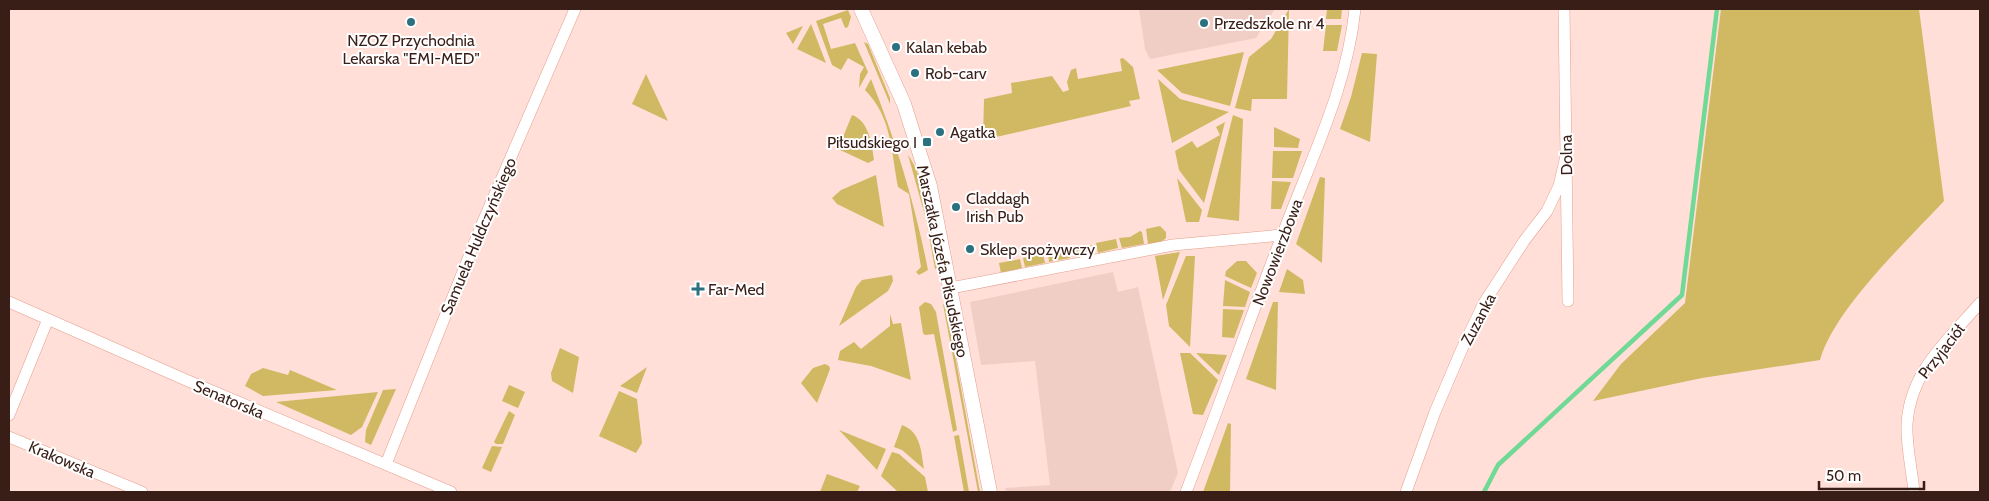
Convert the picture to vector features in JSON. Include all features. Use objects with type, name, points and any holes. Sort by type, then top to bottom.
[{"type":"street","name":"Samuela Huldczyńskiego","points":[[386,464],[482,224],[575,9]]},
{"type":"street","name":"Marszałka Józefa Piłsudskiego","points":[[861,9],[904,104],[922,158],[936,214],[990,492]]},
{"type":"street","name":"Nowowierzbowa","points":[[1186,492],[1282,235],[1323,134],[1350,49],[1355,9]]},
{"type":"street","name":"Dolna","points":[[1564,9],[1568,301]]},
{"type":"street","name":"Zuzanka","points":[[1406,492],[1435,412],[1461,351],[1484,303],[1524,241],[1547,210],[1559,186],[1566,156]]},
{"type":"street","points":[[951,288],[1177,244],[1282,235]]},
{"type":"street","name":"Senatorska","points":[[9,302],[186,380],[451,492]]},
{"type":"street","name":"Przyjaciół","points":[[1914,492],[1907,425],[1911,397],[1922,370],[1980,303]]},
{"type":"street","points":[[9,415],[48,319]]},
{"type":"street","name":"Krakowska","points":[[9,437],[142,492]]},
{"type":"shaded area","name":"Przedszkole nr 4","points":[[1139,9],[1275,9],[1256,38],[1150,59],[1145,49]]},
{"type":"shaded area","points":[[1289,9],[1287,99],[1252,99],[1251,111],[1235,108],[1249,57],[1271,39]]},
{"type":"shaded area","points":[[1327,9],[1342,9],[1341,19],[1326,19]]},
{"type":"shaded area","points":[[1721,9],[1919,9],[1944,201],[1873,276],[1840,319],[1828,340],[1820,360],[1702,378],[1593,401],[1621,364],[1685,303]]},
{"type":"shaded area","points":[[848,10],[851,17],[848,27],[845,28],[841,18],[823,24],[831,49],[855,43],[868,72],[859,88],[860,74],[864,67],[848,58],[841,70],[832,65],[816,21]]},
{"type":"shaded area","points":[[811,24],[826,63],[797,49]]},
{"type":"shaded area","points":[[1326,25],[1342,25],[1337,51],[1323,51]]},
{"type":"shaded area","points":[[803,26],[793,44],[786,33]]},
{"type":"shaded area","points":[[864,42],[868,44],[890,98],[890,104]]},
{"type":"shaded area","points":[[1244,52],[1230,106],[1182,93],[1157,70]]},
{"type":"shaded area","points":[[1362,53],[1377,54],[1370,142],[1340,129],[1351,97]]},
{"type":"shaded area","points":[[1123,58],[1133,67],[1140,99],[1129,101],[1131,106],[983,140],[984,99],[1012,93],[1011,83],[1052,76],[1063,92],[1069,90],[1067,82],[1071,70],[1076,68],[1078,79],[1122,71],[1120,59]]},
{"type":"shaded area","points":[[646,74],[668,121],[632,104]]},
{"type":"shaded area","points":[[871,79],[897,149],[917,221],[928,270],[919,275],[916,272],[921,267],[909,194],[898,187],[892,148],[881,111],[865,90]]},
{"type":"shaded area","points":[[1158,79],[1180,99],[1229,112],[1172,143]]},
{"type":"shaded area","points":[[852,115],[862,122],[869,134],[874,160],[868,163],[838,149]]},
{"type":"shaded area","points":[[1233,115],[1243,119],[1239,221],[1207,217]]},
{"type":"shaded area","points":[[1225,122],[1204,203],[1179,170],[1175,151],[1192,141],[1197,148],[1220,135],[1216,127]]},
{"type":"shaded area","points":[[1274,127],[1300,139],[1298,148],[1274,147]]},
{"type":"shaded area","points":[[1273,151],[1302,151],[1293,178],[1272,178]]},
{"type":"shaded area","points":[[908,155],[924,193],[938,268],[935,269],[926,219]]},
{"type":"shaded area","points":[[876,175],[884,227],[837,204],[832,198],[841,190]]},
{"type":"shaded area","points":[[1320,177],[1325,178],[1322,263],[1296,244]]},
{"type":"shaded area","points":[[1177,178],[1202,210],[1199,222],[1186,222]]},
{"type":"shaded area","points":[[1272,181],[1291,182],[1281,209],[1271,209]]},
{"type":"shaded area","points":[[1160,226],[1166,232],[1166,238],[1161,242],[1148,244],[1146,229]]},
{"type":"shaded area","points":[[1140,231],[1142,232],[1144,244],[1122,248],[1119,238],[1130,237]]},
{"type":"shaded area","points":[[1116,239],[1118,248],[1098,253],[1096,243]]},
{"type":"shaded area","points":[[1093,245],[1095,253],[1074,257],[1072,249]]},
{"type":"shaded area","points":[[1069,249],[1070,258],[1049,262],[1048,253]]},
{"type":"shaded area","points":[[1180,252],[1163,300],[1155,256]]},
{"type":"shaded area","points":[[1043,254],[1045,263],[1025,267],[1023,258]]},
{"type":"shaded area","points":[[1186,256],[1195,256],[1190,347],[1169,326],[1166,305]]},
{"type":"shaded area","points":[[1020,259],[1022,268],[1001,273],[999,263]]},
{"type":"shaded area","points":[[1237,261],[1246,261],[1257,273],[1251,288],[1225,276],[1226,271]]},
{"type":"shaded area","points":[[1287,269],[1303,280],[1305,294],[1279,292]]},
{"type":"shaded area","points":[[1113,272],[1118,292],[1138,287],[1178,473],[1170,492],[1006,492],[1005,488],[1050,485],[1035,361],[981,365],[970,302]]},
{"type":"shaded area","points":[[892,275],[893,281],[888,291],[839,326],[856,287],[862,280]]},
{"type":"shaded area","points":[[1225,280],[1250,292],[1245,307],[1223,306]]},
{"type":"shaded area","points":[[925,302],[931,304],[936,312],[957,430],[953,432],[934,334],[925,335],[923,333],[919,307]]},
{"type":"shaded area","points":[[1273,302],[1278,302],[1276,390],[1246,379]]},
{"type":"shaded area","points":[[943,304],[946,306],[980,492],[978,492]]},
{"type":"shaded area","points":[[1223,309],[1244,310],[1234,338],[1222,337]]},
{"type":"shaded area","points":[[890,314],[893,324],[901,323],[911,380],[871,366],[838,360],[840,351],[854,342],[861,349],[890,326]]},
{"type":"shaded area","points":[[560,348],[579,357],[573,393],[552,381],[551,373]]},
{"type":"shaded area","points":[[1180,353],[1190,353],[1218,380],[1203,415],[1193,414]]},
{"type":"shaded area","points":[[1196,353],[1227,355],[1219,375]]},
{"type":"shaded area","points":[[825,364],[830,369],[817,403],[801,383],[813,368]]},
{"type":"shaded area","points":[[647,367],[637,393],[620,386]]},
{"type":"shaded area","points":[[263,368],[288,375],[290,370],[337,390],[263,396],[245,386],[251,374]]},
{"type":"shaded area","points":[[509,385],[525,392],[518,408],[502,401]]},
{"type":"shaded area","points":[[396,389],[371,445],[365,442],[366,430],[383,390]]},
{"type":"shaded area","points":[[619,391],[637,399],[642,443],[636,453],[599,436]]},
{"type":"shaded area","points":[[378,392],[362,427],[351,435],[276,402]]},
{"type":"shaded area","points":[[509,411],[515,415],[503,444],[496,444],[494,442]]},
{"type":"shaded area","points":[[1228,423],[1231,424],[1230,492],[1203,492]]},
{"type":"shaded area","points":[[902,425],[917,437],[924,469],[902,450],[894,447]]},
{"type":"shaded area","points":[[839,430],[886,449],[877,470]]},
{"type":"shaded area","points":[[959,435],[969,492],[964,492],[954,436]]},
{"type":"shaded area","points":[[492,446],[502,447],[491,472],[482,468]]},
{"type":"shaded area","points":[[892,452],[899,454],[925,477],[928,492],[898,492],[881,476]]},
{"type":"shaded area","points":[[827,474],[860,486],[857,492],[820,492]]},
{"type":"waterway","points":[[1484,492],[1498,465],[1682,295],[1717,9]]},
{"type":"place","name":"NZOZ Przychodnia Lekarska \"EMI-MED\"","points":[[411,22]]},
{"type":"place","name":"Przedszkole nr 4","points":[[1204,23]]},
{"type":"place","name":"Kalan kebab","points":[[896,47]]},
{"type":"place","name":"Rob-carv","points":[[915,73]]},
{"type":"place","name":"Agatka","points":[[940,132]]},
{"type":"place","name":"Piłsudskiego I","points":[[927,142]]},
{"type":"place","name":"Claddagh Irish Pub","points":[[956,207]]},
{"type":"place","name":"Sklep spożywczy","points":[[970,249]]},
{"type":"place","name":"Far-Med","points":[[698,289]]}]
